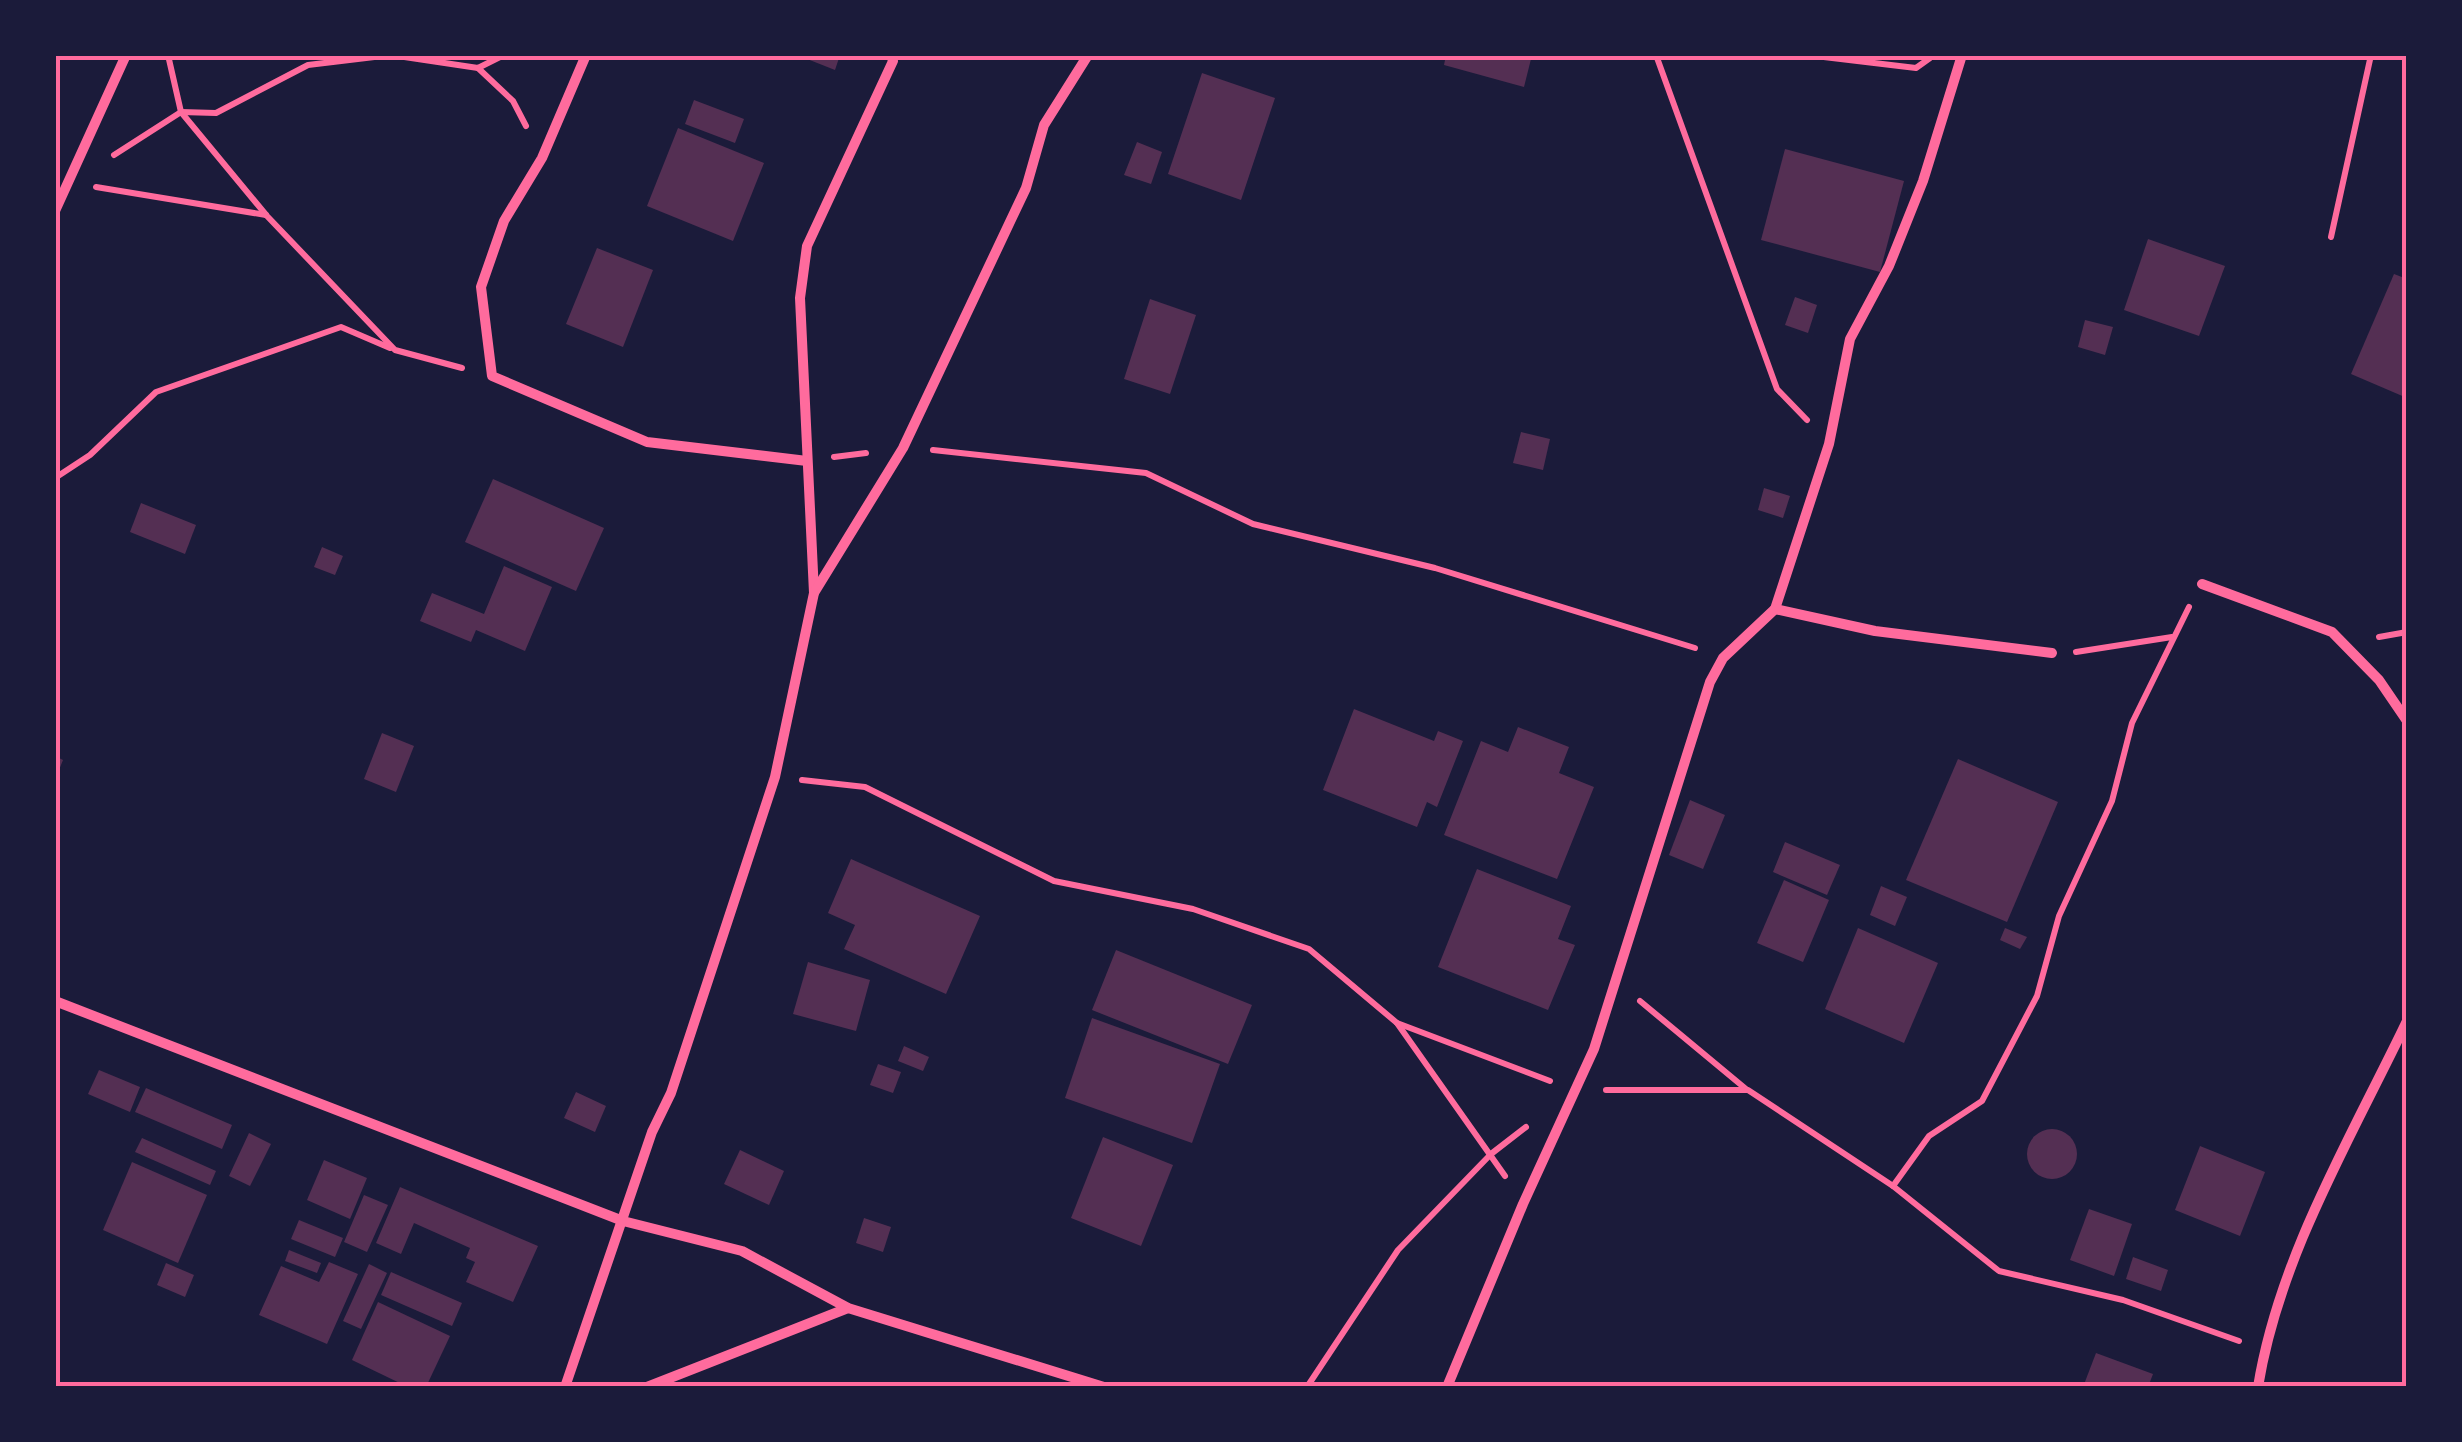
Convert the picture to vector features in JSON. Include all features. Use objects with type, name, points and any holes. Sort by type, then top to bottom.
[{"type":"street","points":[[55,211],[126,55]]},
{"type":"street","points":[[586,55],[542,158],[504,221],[480,287],[492,376],[646,442],[808,460]]},
{"type":"street","points":[[565,1387],[652,1132],[672,1093],[776,777],[814,593],[800,298],[808,246],[893,61],[891,55]]},
{"type":"street","points":[[814,593],[903,448],[1026,188],[1044,125],[1088,55]]},
{"type":"street","points":[[1448,1387],[1575,1090],[1617,980],[1710,682],[1723,658],[1775,609],[1830,444],[1850,339],[1888,266],[1923,180],[1962,55]]},
{"type":"street","points":[[2202,584],[2332,632],[2379,680],[2407,720]]},
{"type":"street","points":[[1775,609],[1875,631],[2052,653]]},
{"type":"street","points":[[55,1001],[623,1221],[742,1251],[848,1308],[1104,1387]]},
{"type":"street","points":[[2258,1387],[2264,1350],[2290,1269],[2407,1020]]},
{"type":"street","points":[[648,1387],[848,1308]]},
{"type":"path","points":[[168,55],[182,112],[268,216],[396,350]]},
{"type":"path","points":[[70,183],[182,112],[216,113],[308,65],[391,55],[478,68],[504,55]]},
{"type":"path","points":[[1656,55],[1777,389],[1830,444]]},
{"type":"path","points":[[1808,55],[1916,68],[1936,55]]},
{"type":"path","points":[[2331,237],[2370,55]]},
{"type":"path","points":[[478,68],[513,102],[542,158]]},
{"type":"path","points":[[70,183],[268,216]]},
{"type":"path","points":[[55,478],[90,455],[156,392],[240,359],[341,327],[396,350],[492,376]]},
{"type":"path","points":[[808,460],[903,448],[999,454],[1146,473],[1253,524],[1488,583],[1723,658]]},
{"type":"path","points":[[1893,1186],[1929,1136],[1982,1102],[2037,996],[2059,916],[2112,801],[2132,723],[2202,584]]},
{"type":"path","points":[[2052,653],[2090,652],[2174,636]]},
{"type":"path","points":[[776,777],[865,786],[1054,881],[1194,909],[1309,948],[1397,1023],[1523,1204]]},
{"type":"path","points":[[1617,980],[1748,1090],[1893,1186],[1999,1271],[2124,1300],[2264,1350]]},
{"type":"path","points":[[1397,1023],[1575,1090],[1748,1090]]},
{"type":"path","points":[[1306,1387],[1398,1250],[1491,1154],[1533,1122]]},
{"type":"building","points":[[797,55],[840,55],[835,70]]},
{"type":"building","points":[[1446,55],[1532,55],[1524,87],[1444,65]]},
{"type":"building","points":[[1202,73],[1275,98],[1241,200],[1168,174]]},
{"type":"building","points":[[694,100],[744,119],[735,143],[685,124]]},
{"type":"building","points":[[678,128],[764,163],[733,241],[647,206]]},
{"type":"building","points":[[1137,142],[1162,152],[1151,184],[1124,175]]},
{"type":"building","points":[[1785,149],[1904,181],[1880,272],[1761,240]]},
{"type":"building","points":[[2148,239],[2225,266],[2199,336],[2124,310]]},
{"type":"building","points":[[597,248],[653,270],[623,347],[566,324]]},
{"type":"building","points":[[2394,274],[2407,279],[2407,398],[2351,374]]},
{"type":"building","points":[[1795,297],[1817,305],[1808,333],[1785,325]]},
{"type":"building","points":[[1150,299],[1196,315],[1170,394],[1124,379]]},
{"type":"building","points":[[2085,320],[2113,327],[2105,355],[2078,347]]},
{"type":"building","points":[[1521,432],[1550,439],[1543,470],[1513,463]]},
{"type":"building","points":[[493,479],[604,528],[576,591],[465,542]]},
{"type":"building","points":[[1764,488],[1790,496],[1783,518],[1758,510]]},
{"type":"building","points":[[141,503],[196,525],[185,554],[130,532]]},
{"type":"building","points":[[322,547],[343,556],[335,575],[314,567]]},
{"type":"building","points":[[504,566],[552,587],[525,651],[476,630],[471,642],[420,621],[432,593],[484,614]]},
{"type":"building","points":[[1354,709],[1434,741],[1438,731],[1463,741],[1437,807],[1427,802],[1417,827],[1323,790]]},
{"type":"building","points":[[1518,727],[1569,747],[1559,773],[1594,787],[1557,879],[1444,835],[1481,741],[1508,752]]},
{"type":"building","points":[[382,733],[414,746],[396,792],[364,779]]},
{"type":"building","points":[[55,756],[63,760],[55,780]]},
{"type":"building","points":[[1958,759],[2058,802],[2007,922],[1906,880]]},
{"type":"building","points":[[1690,800],[1725,815],[1703,869],[1669,855]]},
{"type":"building","points":[[1785,842],[1840,865],[1827,895],[1773,872]]},
{"type":"building","points":[[851,859],[980,916],[946,994],[844,949],[855,925],[828,913]]},
{"type":"building","points":[[1477,869],[1571,906],[1558,939],[1575,945],[1548,1010],[1438,967]]},
{"type":"building","points":[[1784,880],[1829,900],[1803,962],[1757,943]]},
{"type":"building","points":[[1881,886],[1907,897],[1895,926],[1870,915]]},
{"type":"building","points":[[1858,928],[1938,963],[1904,1043],[1825,1009]]},
{"type":"building","points":[[2005,928],[2027,937],[2020,949],[2000,940]]},
{"type":"building","points":[[1116,950],[1252,1005],[1228,1064],[1092,1010]]},
{"type":"building","points":[[808,962],[870,980],[856,1031],[793,1014]]},
{"type":"building","points":[[1092,1018],[1220,1064],[1192,1143],[1065,1098]]},
{"type":"building","points":[[904,1046],[929,1057],[923,1071],[898,1061]]},
{"type":"building","points":[[878,1064],[901,1072],[893,1093],[870,1085]]},
{"type":"building","points":[[99,1070],[140,1087],[130,1112],[88,1094]]},
{"type":"building","points":[[146,1088],[232,1125],[222,1149],[135,1112]]},
{"type":"building","points":[[576,1092],[606,1106],[595,1132],[564,1118]]},
{"type":"building","points":[[2052,1129],[2070,1136],[2077,1154],[2070,1172],[2052,1179],[2034,1172],[2027,1154],[2034,1136]]},
{"type":"building","points":[[249,1133],[271,1144],[250,1186],[229,1176]]},
{"type":"building","points":[[1103,1137],[1173,1165],[1141,1246],[1071,1218]]},
{"type":"building","points":[[142,1138],[216,1171],[210,1185],[135,1152]]},
{"type":"building","points":[[2200,1146],[2265,1172],[2240,1236],[2175,1210]]},
{"type":"building","points":[[740,1150],[784,1171],[769,1205],[724,1184]]},
{"type":"building","points":[[324,1160],[367,1178],[350,1219],[307,1200]]},
{"type":"building","points":[[132,1162],[207,1195],[178,1263],[103,1230]]},
{"type":"building","points":[[400,1187],[538,1246],[513,1302],[466,1282],[475,1262],[466,1258],[470,1248],[414,1223],[401,1254],[376,1243]]},
{"type":"building","points":[[364,1195],[388,1205],[367,1252],[344,1242]]},
{"type":"building","points":[[2089,1209],[2132,1224],[2114,1276],[2070,1260]]},
{"type":"building","points":[[864,1218],[891,1227],[883,1252],[856,1243]]},
{"type":"building","points":[[299,1220],[343,1238],[335,1257],[291,1239]]},
{"type":"building","points":[[289,1250],[321,1263],[317,1273],[285,1261]]},
{"type":"building","points":[[2133,1257],[2168,1270],[2161,1291],[2126,1279]]},
{"type":"building","points":[[329,1262],[358,1274],[327,1344],[259,1315],[281,1266],[319,1282]]},
{"type":"building","points":[[166,1263],[194,1275],[185,1297],[157,1285]]},
{"type":"building","points":[[369,1264],[387,1273],[361,1329],[343,1321]]},
{"type":"building","points":[[391,1272],[462,1303],[452,1326],[381,1295]]},
{"type":"building","points":[[378,1302],[450,1336],[426,1387],[408,1387],[352,1360]]},
{"type":"building","points":[[2096,1353],[2153,1374],[2148,1387],[2083,1387]]}]
